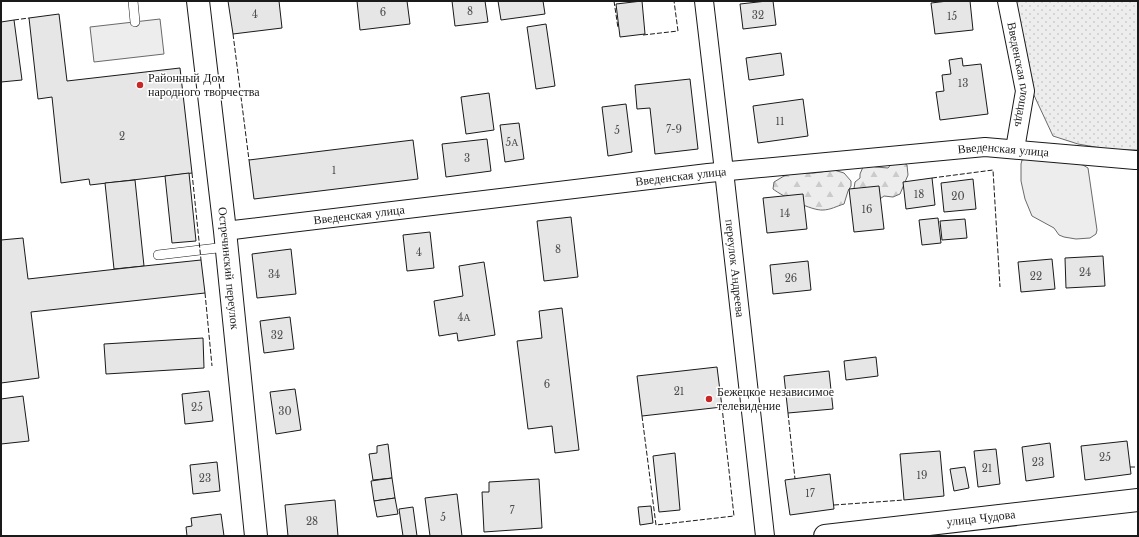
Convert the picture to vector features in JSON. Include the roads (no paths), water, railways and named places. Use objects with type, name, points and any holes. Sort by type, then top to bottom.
[{"type":"street","name":"Остречинский переулок","points":[[198,1],[226,239],[256,536]]},
{"type":"street","name":"переулок Андреева","points":[[704,1],[764,536]]},
{"type":"street","name":"Введенская площадь","points":[[1007,1],[1025,91],[1015,149]]},
{"type":"street","name":"Введенская улица","points":[[226,239],[724,171],[985,146],[1138,160]]},
{"type":"street","name":"улица Чудова","points":[[825,536],[1138,500]]},
{"type":"lane","points":[[133,1],[135,22]]},
{"type":"lane","points":[[158,255],[226,239]]},
{"type":"place","name":"Районный Дом народного творчества","points":[[140,85]]},
{"type":"place","name":"Бежецкое независимое телевидение","points":[[709,399]]}]
